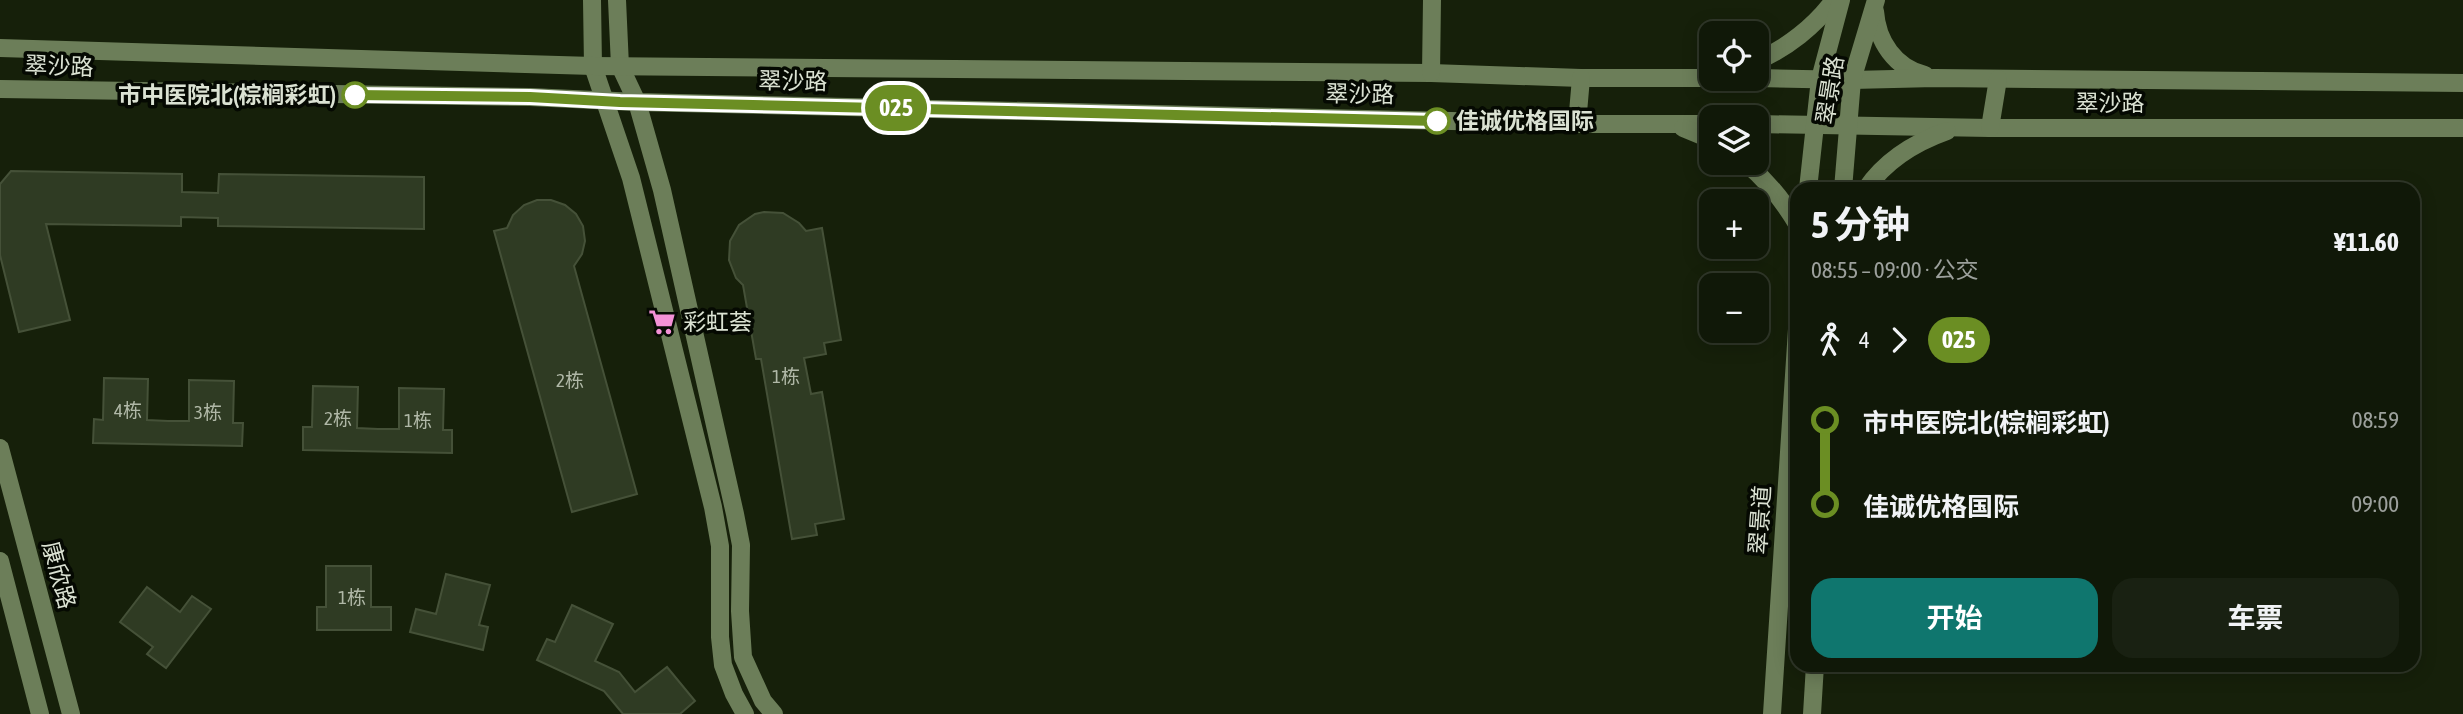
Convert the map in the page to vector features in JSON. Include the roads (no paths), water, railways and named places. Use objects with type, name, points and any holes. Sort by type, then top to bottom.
[{"type":"main road","points":[[592,0],[593,66],[631,178],[713,507],[720,546],[720,637],[723,665],[745,714]]},
{"type":"main road","points":[[617,0],[620,66],[637,102],[662,190],[741,545],[740,611],[743,657],[763,701],[774,714]]},
{"type":"main road","points":[[1431,73],[1432,0]]},
{"type":"main road","points":[[1769,54],[1790,43],[1811,26],[1834,0]]},
{"type":"main road","points":[[1809,182],[1820,79],[1841,0]]},
{"type":"main road","points":[[1876,0],[1878,30],[1893,57],[1919,74],[1935,78]]},
{"type":"main road","name":"翠景路","points":[[1844,182],[1852,80],[1876,0]]},
{"type":"main road","name":"翠沙路","points":[[0,48],[593,66],[1699,78]]},
{"type":"main road","points":[[1577,124],[1581,78]]},
{"type":"main road","name":"翠沙路","points":[[1769,78],[2463,83]]},
{"type":"main road","points":[[1990,128],[1998,79]]},
{"type":"main road","name":"翠沙路","points":[[0,89],[530,97],[637,102],[1577,124],[1699,124]]},
{"type":"main road","points":[[1673,124],[1699,135]]},
{"type":"main road","name":"翠沙路","points":[[1769,124],[1990,128],[2463,128]]},
{"type":"main road","points":[[1873,182],[1896,157],[1926,139],[1958,127]]},
{"type":"main road","points":[[1761,175],[1790,211]]},
{"type":"main road","points":[[683,387],[705,383]]},
{"type":"main road","name":"翠景道","points":[[1772,714],[1790,436]]},
{"type":"main road","name":"康欣路","points":[[0,448],[71,714]]},
{"type":"main road","points":[[0,561],[40,714]]},
{"type":"main road","points":[[1812,714],[1815,672]]},
{"type":"place","name":"市中医院北(棕榈彩虹)","points":[[355,95]]},
{"type":"place","name":"佳诚优格国际","points":[[1437,121]]},
{"type":"place","name":"彩虹荟","points":[[662,322]]}]
